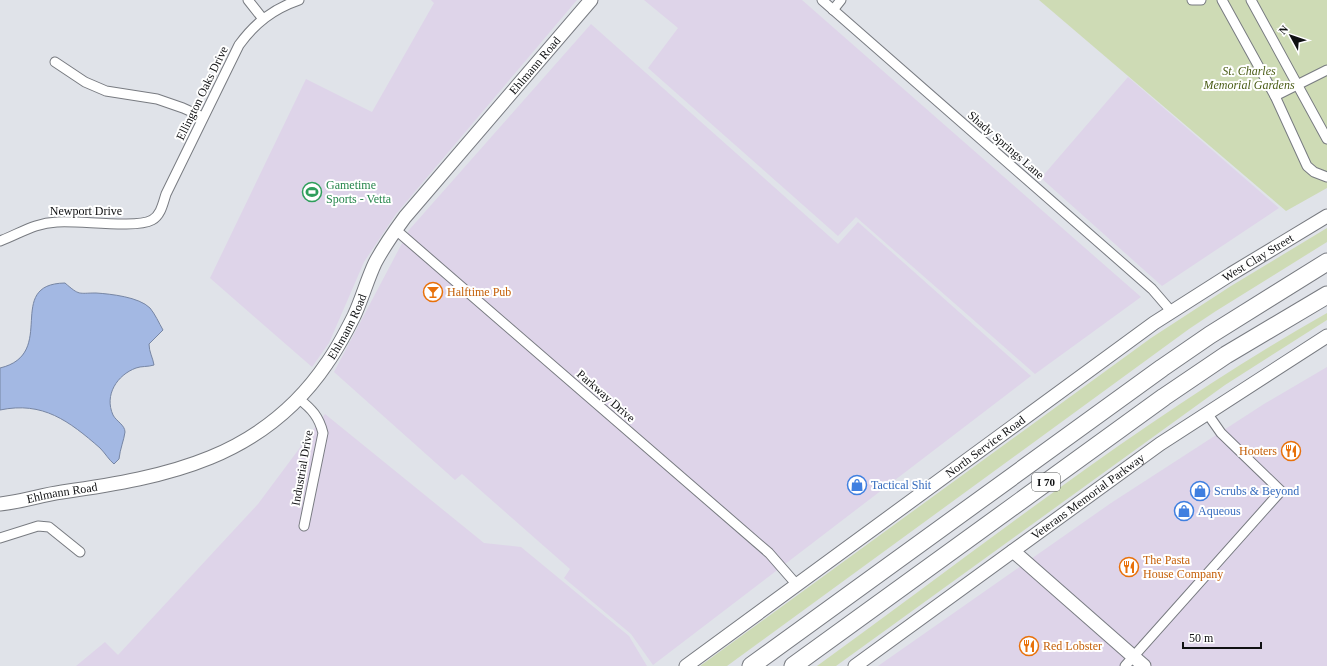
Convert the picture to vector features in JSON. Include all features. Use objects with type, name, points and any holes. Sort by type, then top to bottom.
[{"type":"highway","name":"I 70","points":[[751,666],[1162,368],[1210,335],[1327,262]]},
{"type":"highway","name":"I 70","points":[[793,666],[1164,397],[1226,355],[1327,295]]},
{"type":"street","points":[[248,0],[262,19]]},
{"type":"street","name":"Ellington Oaks Drive","points":[[152,219],[158,214],[163,204],[166,194],[239,45],[250,30],[271,12],[299,0]]},
{"type":"street","name":"Ehlmann Road","points":[[0,504],[107,486],[172,472],[205,461],[245,442],[269,426],[299,399],[327,364],[354,315],[375,264],[385,245],[396,230],[419,200],[591,0]]},
{"type":"street","name":"Shady Springs Lane","points":[[822,0],[1152,289],[1171,312]]},
{"type":"street","points":[[833,10],[841,0]]},
{"type":"street","points":[[1192,0],[1201,0]]},
{"type":"street","points":[[1222,0],[1275,96],[1307,166],[1314,172],[1327,177]]},
{"type":"street","points":[[1250,0],[1327,139]]},
{"type":"street","points":[[55,62],[80,80],[106,91],[157,99],[203,117]]},
{"type":"street","points":[[1275,96],[1327,70]]},
{"type":"street","name":"West Clay Street","points":[[1188,300],[1327,216]]},
{"type":"street","name":"Newport Drive","points":[[0,241],[34,225],[58,222],[133,223],[152,219]]},
{"type":"street","name":"Parkway Drive","points":[[396,230],[769,553],[797,585]]},
{"type":"street","name":"North Service Road","points":[[686,666],[1188,300]]},
{"type":"street","name":"Veterans Memorial Parkway","points":[[855,666],[1160,444],[1327,336]]},
{"type":"street","name":"Industrial Drive","points":[[299,399],[313,410],[320,422],[323,433],[304,526]]},
{"type":"street","points":[[1013,551],[1134,663],[1281,491],[1220,433],[1207,413]]},
{"type":"street","points":[[0,538],[38,526],[49,526],[80,552]]},
{"type":"shaded area","points":[[431,0],[577,0],[396,214],[364,262],[329,343],[312,367],[210,278],[306,79],[372,112],[434,3]]},
{"type":"shaded area","points":[[644,0],[802,0],[1141,297],[1035,374],[856,217],[838,236],[648,68],[678,28]]},
{"type":"shaded area","points":[[591,24],[838,244],[858,222],[1031,376],[653,665],[631,634],[564,578],[570,569],[462,474],[455,480],[334,372],[409,230]]},
{"type":"shaded area","points":[[1128,77],[1279,208],[1162,286],[1041,178]]},
{"type":"shaded area","points":[[1327,367],[1327,666],[878,666],[1111,503],[1264,404]]},
{"type":"shaded area","points":[[325,414],[484,543],[521,547],[629,636],[647,666],[76,666],[105,642],[118,655],[258,504]]},
{"type":"green space","name":"St. Charles Memorial Gardens","points":[[1039,0],[1327,0],[1327,188],[1286,211]]},
{"type":"green space","points":[[1327,228],[1327,242],[1189,329],[727,666],[700,666],[1151,338],[1231,286]]},
{"type":"green space","points":[[1327,313],[1327,320],[1225,385],[836,666],[817,666],[1067,482],[1195,394],[1260,352]]},
{"type":"water","points":[[65,283],[79,293],[109,294],[139,301],[150,308],[163,330],[149,344],[154,365],[138,367],[129,371],[118,381],[111,393],[110,400],[113,415],[125,430],[119,459],[114,464],[89,438],[66,422],[54,416],[29,408],[0,410],[0,368],[17,360],[26,349],[30,335],[33,307],[37,295],[47,286]]},
{"type":"place","name":"Gametime Sports - Vetta","points":[[312,192]]},
{"type":"place","name":"Halftime Pub","points":[[433,292]]},
{"type":"place","name":"Hooters","points":[[1291,451]]},
{"type":"place","name":"Tactical Shit","points":[[857,485]]},
{"type":"place","name":"Scrubs & Beyond","points":[[1200,491]]},
{"type":"place","name":"Aqueous","points":[[1184,511]]},
{"type":"place","name":"The Pasta House Company","points":[[1129,567]]},
{"type":"place","name":"Red Lobster","points":[[1029,646]]}]
